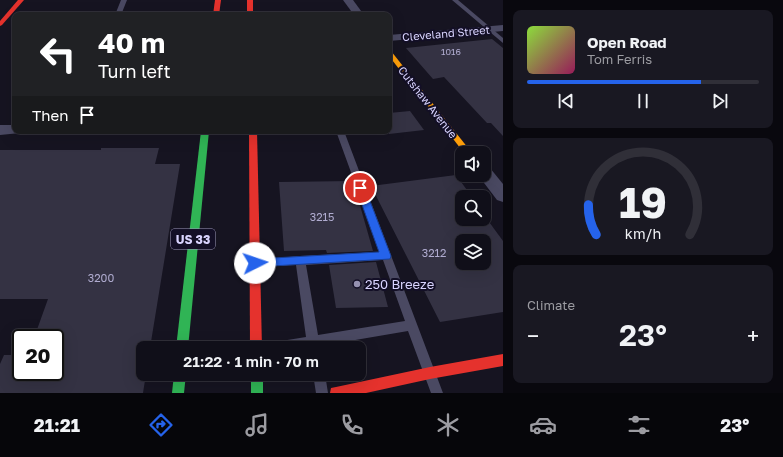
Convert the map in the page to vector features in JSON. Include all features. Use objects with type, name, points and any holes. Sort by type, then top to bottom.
[{"type":"main road","points":[[0,24],[21,0]]},
{"type":"main road","points":[[250,0],[250,12]]},
{"type":"main road","name":"Cutshaw Avenue","points":[[392,56],[463,146]]},
{"type":"main road","name":"US 33","points":[[183,341],[205,134]]},
{"type":"main road","points":[[253,134],[256,341]]},
{"type":"main road","points":[[336,393],[430,373],[503,360]]},
{"type":"main road","points":[[178,393],[179,381]]},
{"type":"main road","points":[[257,381],[257,393]]},
{"type":"street","points":[[348,0],[357,12]]},
{"type":"street","name":"Cleveland Street","points":[[392,38],[503,28]]},
{"type":"street","points":[[0,130],[12,130]]},
{"type":"street","points":[[491,181],[503,196]]},
{"type":"lane","points":[[119,12],[124,0]]},
{"type":"lane","points":[[217,8],[226,0]]},
{"type":"lane","points":[[455,0],[503,41]]},
{"type":"lane","points":[[341,134],[437,393]]},
{"type":"lane","points":[[255,263],[386,256]]},
{"type":"lane","points":[[300,260],[313,341]]},
{"type":"lane","points":[[334,341],[412,325]]},
{"type":"lane","points":[[320,381],[322,393]]},
{"type":"building","points":[[492,39],[503,48],[503,136],[491,123],[487,123],[444,77],[433,79],[406,48]]},
{"type":"building","points":[[410,111],[424,130],[392,134],[392,113]]},
{"type":"building","points":[[101,148],[159,148],[155,164],[180,164],[151,341],[136,341],[136,381],[145,381],[143,393],[0,393],[0,364],[4,355],[12,355],[12,381],[64,381],[64,329],[37,329],[48,299],[0,299],[0,150],[101,150]]},
{"type":"building","points":[[455,175],[455,182],[461,182],[467,190],[455,190],[455,226],[491,226],[491,225],[503,241],[503,312],[440,322],[371,186]]},
{"type":"building","points":[[353,181],[373,251],[327,253],[326,250],[284,251],[279,182]]},
{"type":"building","name":"250 Breeze","points":[[376,262],[388,307],[336,308],[329,265]]},
{"type":"traffic: fast","points":[[183,341],[205,134]]},
{"type":"traffic: fast","points":[[178,393],[179,381]]},
{"type":"traffic: fast","points":[[257,381],[257,393]]},
{"type":"traffic: slow","points":[[392,56],[463,146]]},
{"type":"traffic: jam","points":[[0,24],[21,0]]},
{"type":"traffic: jam","points":[[216,12],[218,0]]},
{"type":"traffic: jam","points":[[250,0],[250,12]]},
{"type":"traffic: jam","points":[[253,134],[256,341]]},
{"type":"traffic: jam","points":[[336,393],[430,373],[503,360]]},
{"type":"place","name":"250 Breeze","points":[[357,284]]},
{"type":"route","points":[[255,263],[386,256],[360,188]]}]
